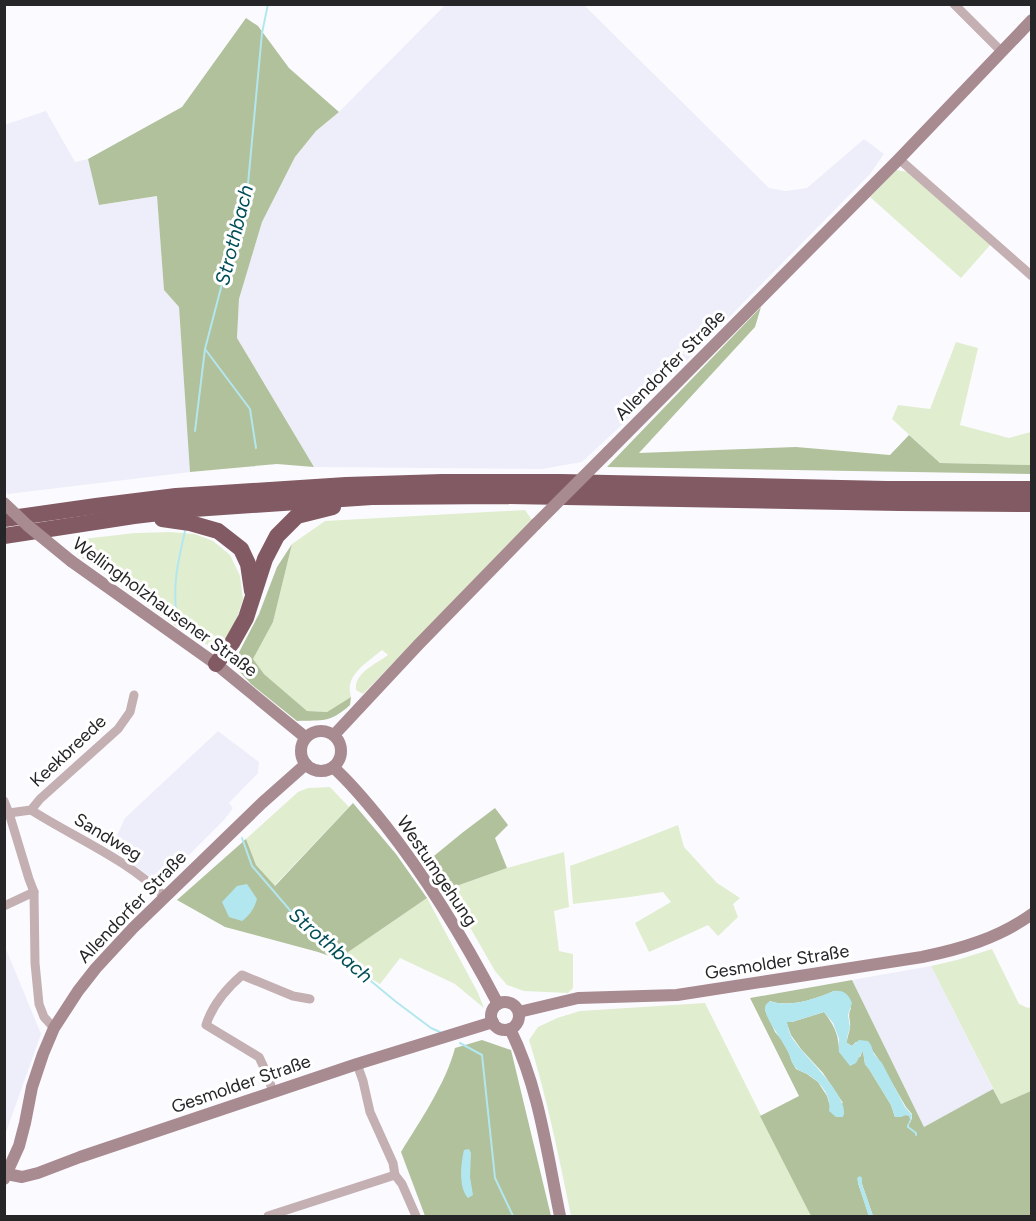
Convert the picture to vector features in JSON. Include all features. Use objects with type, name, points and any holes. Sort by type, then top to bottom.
[{"type":"highway","points":[[7,514],[176,496],[399,483],[561,482],[887,489],[1032,489]]},
{"type":"highway","points":[[4,536],[134,516],[241,505],[372,497],[502,496],[1032,504]]},
{"type":"highway","points":[[216,664],[246,618],[265,559],[277,536],[297,516],[372,497]]},
{"type":"highway","points":[[134,516],[190,523],[218,531],[241,549],[248,564],[252,596]]},
{"type":"main road","name":"Allendorfer Straße","points":[[334,735],[536,524],[899,159],[1032,20]]},
{"type":"main road","name":"Wellingholzhausener Straße","points":[[7,514],[27,525],[70,561],[216,664],[305,737]]},
{"type":"main road","points":[[319,730],[334,735],[341,748],[338,761],[333,767],[322,771],[310,768],[301,754],[305,737],[319,730]]},
{"type":"main road","name":"Allendorfer Straße","points":[[6,1177],[19,1146],[32,1088],[43,1054],[54,1028],[78,991],[133,928],[262,803],[306,764]]},
{"type":"main road","name":"Westumgehung","points":[[333,767],[375,812],[420,872],[462,938],[498,1004]]},
{"type":"main road","name":"Gesmolder Straße","points":[[519,1012],[578,998],[677,995],[922,957],[956,950],[994,936],[1032,914]]},
{"type":"main road","points":[[506,1002],[517,1008],[519,1012],[517,1024],[510,1029],[498,1028],[491,1014],[498,1004],[506,1002]]},
{"type":"main road","name":"Gesmolder Straße","points":[[6,1177],[22,1177],[38,1173],[357,1064],[493,1022]]},
{"type":"main road","points":[[510,1029],[536,1095],[560,1216]]},
{"type":"street","points":[[954,4],[1001,51]]},
{"type":"street","points":[[899,159],[1032,276]]},
{"type":"street","name":"Keekbreede","points":[[9,813],[30,810],[118,729],[130,712],[134,695]]},
{"type":"street","points":[[4,801],[34,892],[35,963],[39,1004],[44,1017],[54,1028]]},
{"type":"street","name":"Sandweg","points":[[30,810],[104,852],[152,884],[165,897]]},
{"type":"street","points":[[4,906],[34,892]]},
{"type":"street","points":[[273,1092],[259,1057],[206,1025],[209,1015],[232,984],[242,975],[292,996],[310,999]]},
{"type":"street","points":[[357,1064],[369,1112],[393,1163],[395,1174],[416,1216]]},
{"type":"street","points":[[268,1216],[395,1174]]},
{"type":"shaded area","points":[[445,5],[584,5],[769,188],[785,191],[807,188],[864,139],[884,154],[870,174],[639,409],[582,462],[542,469],[314,467],[237,338],[239,299],[262,222],[295,157],[316,131],[339,112]]},
{"type":"shaded area","points":[[46,111],[75,162],[88,159],[100,205],[157,196],[164,290],[179,307],[191,472],[8,494],[5,490],[4,125]]},
{"type":"shaded area","points":[[218,731],[259,762],[258,773],[229,803],[233,808],[224,820],[174,870],[149,876],[111,848],[125,818]]},
{"type":"shaded area","points":[[6,949],[41,1034],[5,1135],[4,950]]},
{"type":"shaded area","points":[[931,966],[993,1089],[924,1127],[852,980]]},
{"type":"green space","points":[[246,18],[258,26],[289,68],[339,112],[316,131],[295,157],[262,222],[239,299],[237,338],[314,467],[277,464],[190,472],[179,307],[164,290],[157,196],[99,205],[88,159],[182,107]]},
{"type":"green space","points":[[896,170],[908,172],[991,244],[961,278],[870,197]]},
{"type":"green space","points":[[761,307],[755,327],[639,453],[796,447],[890,455],[909,435],[940,463],[1031,465],[1031,474],[607,467]]},
{"type":"green space","points":[[956,342],[978,348],[960,425],[1009,438],[1031,432],[1031,465],[940,463],[892,419],[898,405],[930,409]]},
{"type":"green space","points":[[525,510],[532,520],[363,694],[356,690],[358,679],[388,655],[382,650],[354,676],[350,689],[351,697],[327,712],[307,711],[264,674],[253,659],[273,622],[292,544],[325,521]]},
{"type":"green space","points":[[169,532],[195,534],[213,541],[230,555],[240,576],[243,599],[234,627],[220,644],[208,645],[181,630],[77,554],[83,539]]},
{"type":"green space","points":[[292,544],[273,622],[253,659],[264,674],[307,711],[327,712],[351,697],[350,705],[331,718],[297,721],[251,684],[238,670],[236,658],[259,614],[277,567]]},
{"type":"green space","points":[[330,787],[349,807],[274,886],[256,865],[246,839],[298,792],[308,788]]},
{"type":"green space","points":[[353,803],[396,854],[427,898],[338,959],[225,927],[177,900],[246,839],[256,865],[275,886]]},
{"type":"green space","points":[[495,808],[508,825],[495,838],[507,868],[448,889],[429,860]]},
{"type":"green space","points":[[678,825],[684,847],[717,883],[740,898],[733,904],[738,917],[718,936],[708,925],[649,952],[635,923],[671,902],[663,892],[573,904],[570,866]]},
{"type":"green space","points":[[564,852],[569,907],[554,911],[559,951],[573,954],[573,988],[568,993],[524,991],[507,985],[495,971],[448,889],[507,868]]},
{"type":"green space","points":[[427,898],[484,1008],[455,984],[400,958],[380,984],[338,959]]},
{"type":"green space","points":[[992,949],[1019,1004],[1031,1007],[1031,1091],[1001,1104],[931,966]]},
{"type":"green space","points":[[852,980],[924,1127],[993,1089],[1001,1104],[1031,1091],[1031,1216],[873,1216],[862,1178],[858,1183],[869,1216],[811,1216],[760,1116],[799,1096],[750,998]],"holes":[[[834,991],[851,1008],[847,1043],[852,1046],[856,1042],[872,1050],[912,1114],[909,1125],[910,1116],[895,1117],[891,1105],[865,1064],[863,1051],[860,1057],[839,1052],[835,1031],[824,1012],[792,1022],[786,1021],[791,1035],[823,1073],[843,1103],[830,1106],[818,1082],[796,1069],[765,1010],[770,1001],[794,1003],[811,1000]]]},
{"type":"green space","points":[[705,1003],[811,1216],[571,1216],[547,1106],[529,1040],[538,1027],[580,1011]]},
{"type":"green space","points":[[482,1040],[511,1050],[551,1216],[425,1216],[401,1152],[439,1088],[455,1048]]},
{"type":"water","points":[[247,884],[257,899],[253,909],[242,921],[229,917],[222,902],[237,886]]},
{"type":"water","points":[[834,991],[845,993],[852,1003],[848,1015],[850,1027],[847,1043],[852,1046],[859,1040],[868,1041],[871,1045],[905,1107],[912,1115],[908,1125],[909,1116],[895,1117],[891,1105],[865,1064],[863,1052],[856,1063],[850,1066],[839,1052],[839,1039],[833,1023],[824,1012],[787,1022],[796,1044],[824,1075],[840,1098],[844,1108],[843,1117],[836,1117],[829,1111],[829,1100],[820,1085],[794,1065],[766,1013],[765,1006],[770,1001],[794,1003]]},
{"type":"water","points":[[469,1149],[473,1195],[468,1198],[463,1188],[461,1175],[464,1150]]},
{"type":"water","points":[[860,1176],[873,1216],[868,1214],[858,1183],[857,1178]]},
{"type":"waterway","name":"Strothbach","points":[[256,448],[250,409],[205,349],[248,184],[262,33],[268,4]]},
{"type":"waterway","points":[[195,431],[205,349]]},
{"type":"waterway","points":[[177,618],[175,585],[185,531]]},
{"type":"waterway","name":"Strothbach","points":[[242,838],[252,866],[301,923],[395,1001],[431,1028],[440,1032]]},
{"type":"waterway","name":"Strothbach","points":[[460,1043],[482,1055],[495,1178],[513,1216]]},
{"type":"waterway","points":[[908,1125],[916,1135]]}]
